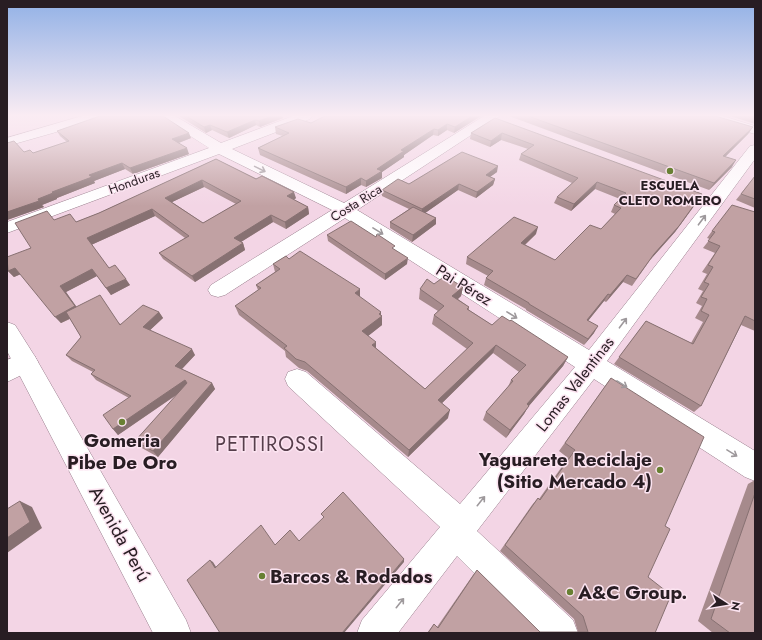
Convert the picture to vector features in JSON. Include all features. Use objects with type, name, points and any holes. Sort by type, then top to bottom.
[{"type":"street","name":"Pai Pérez","points":[[217,146],[345,210],[755,467]]},
{"type":"street","name":"Honduras","points":[[7,228],[71,203],[230,146]]},
{"type":"street","name":"Costa Rica","points":[[218,290],[450,146]]},
{"type":"street","name":"Lomas Valentinas","points":[[375,633],[591,365],[755,149]]},
{"type":"street","name":"Avenida Perú","points":[[7,331],[16,367],[173,633]]},
{"type":"street","points":[[297,378],[459,529],[560,633]]},
{"type":"building","points":[[7,146],[18,146],[24,152],[30,150],[33,153],[54,146],[183,146],[187,148],[130,168],[122,163],[89,175],[92,177],[52,192],[53,193],[38,199],[39,201],[7,212]]},
{"type":"building","points":[[262,146],[407,146],[401,150],[404,151],[377,169],[382,171],[366,181],[361,178],[346,187],[258,148]]},
{"type":"building","points":[[533,146],[571,146],[702,194],[679,226],[654,254],[636,279],[627,275],[610,295],[608,294],[587,320],[598,326],[588,339],[486,278],[493,271],[467,257],[514,217],[538,227],[521,243],[555,260],[590,225],[601,229],[621,208],[614,205],[626,193],[597,182],[574,204],[557,197],[578,178],[521,154]]},
{"type":"building","points":[[611,146],[733,146],[723,156],[736,160],[714,183]]},
{"type":"building","points":[[462,152],[498,166],[486,175],[495,179],[477,192],[459,184],[422,209],[382,190],[398,179],[409,184]]},
{"type":"building","points":[[216,159],[256,179],[262,176],[294,192],[287,196],[308,207],[285,222],[271,215],[234,238],[243,243],[192,276],[159,253],[189,236],[152,209],[87,238],[109,268],[115,265],[126,279],[106,288],[92,269],[60,286],[75,306],[55,317],[15,268],[8,271],[7,257],[31,248],[15,223],[47,211],[54,220],[70,214],[76,222],[99,213]],"holes":[[[202,180],[241,201],[203,223],[165,198]]]},
{"type":"building","points":[[755,176],[755,199],[741,194]]},
{"type":"building","points":[[732,205],[755,212],[755,321],[745,316],[701,406],[619,357],[646,321],[693,344],[709,315],[701,311],[707,299],[701,297],[709,284],[704,282],[713,267],[708,265],[720,246],[708,241],[715,232],[712,231]]},
{"type":"building","points":[[413,207],[436,218],[413,235],[390,222]]},
{"type":"building","points":[[351,221],[376,237],[377,234],[395,246],[392,248],[408,258],[385,274],[327,235]]},
{"type":"building","points":[[300,251],[360,289],[355,293],[381,312],[379,314],[382,316],[362,331],[376,342],[372,345],[425,389],[473,343],[434,315],[444,306],[420,289],[427,279],[434,284],[445,276],[463,287],[452,296],[469,307],[467,309],[492,325],[502,316],[510,321],[511,320],[568,357],[527,404],[529,406],[510,430],[486,412],[513,381],[511,380],[526,365],[496,345],[438,400],[450,410],[409,450],[305,362],[296,359],[284,348],[287,346],[235,306],[261,288],[256,285],[280,269],[273,264],[286,256],[289,259]]},
{"type":"building","points":[[100,295],[120,325],[143,305],[159,312],[143,327],[192,349],[175,366],[212,383],[153,451],[135,441],[187,383],[185,380],[113,429],[103,415],[131,396],[91,374],[95,370],[66,355],[81,337],[66,312]]},
{"type":"building","points":[[611,378],[704,437],[665,526],[670,529],[648,577],[671,595],[655,633],[428,633],[434,624],[438,628],[477,570],[540,632],[588,632],[583,616],[505,545],[538,498],[540,500],[575,450],[565,443]]},
{"type":"building","name":"Barcos & Rodados","points":[[343,492],[404,559],[342,633],[220,633],[187,580],[210,560],[215,568],[261,525],[275,545],[290,530],[299,541],[324,517],[321,514]]},
{"type":"building","points":[[755,493],[755,633],[730,633],[711,619]]},
{"type":"building","points":[[20,501],[30,522],[7,538],[7,509]]},
{"type":"place","name":"ESCUELA CLETO ROMERO","points":[[670,171]]},
{"type":"place","name":"Gomeria Pibe De Oro","points":[[122,422]]},
{"type":"place","name":"Yaguarete Reciclaje (Sitio Mercado 4)","points":[[660,470]]},
{"type":"place","name":"Barcos & Rodados","points":[[262,576]]},
{"type":"place","name":"A&C Group.","points":[[570,592]]},
{"type":"district","name":"PETTIROSSI","points":[[270,444]]}]
